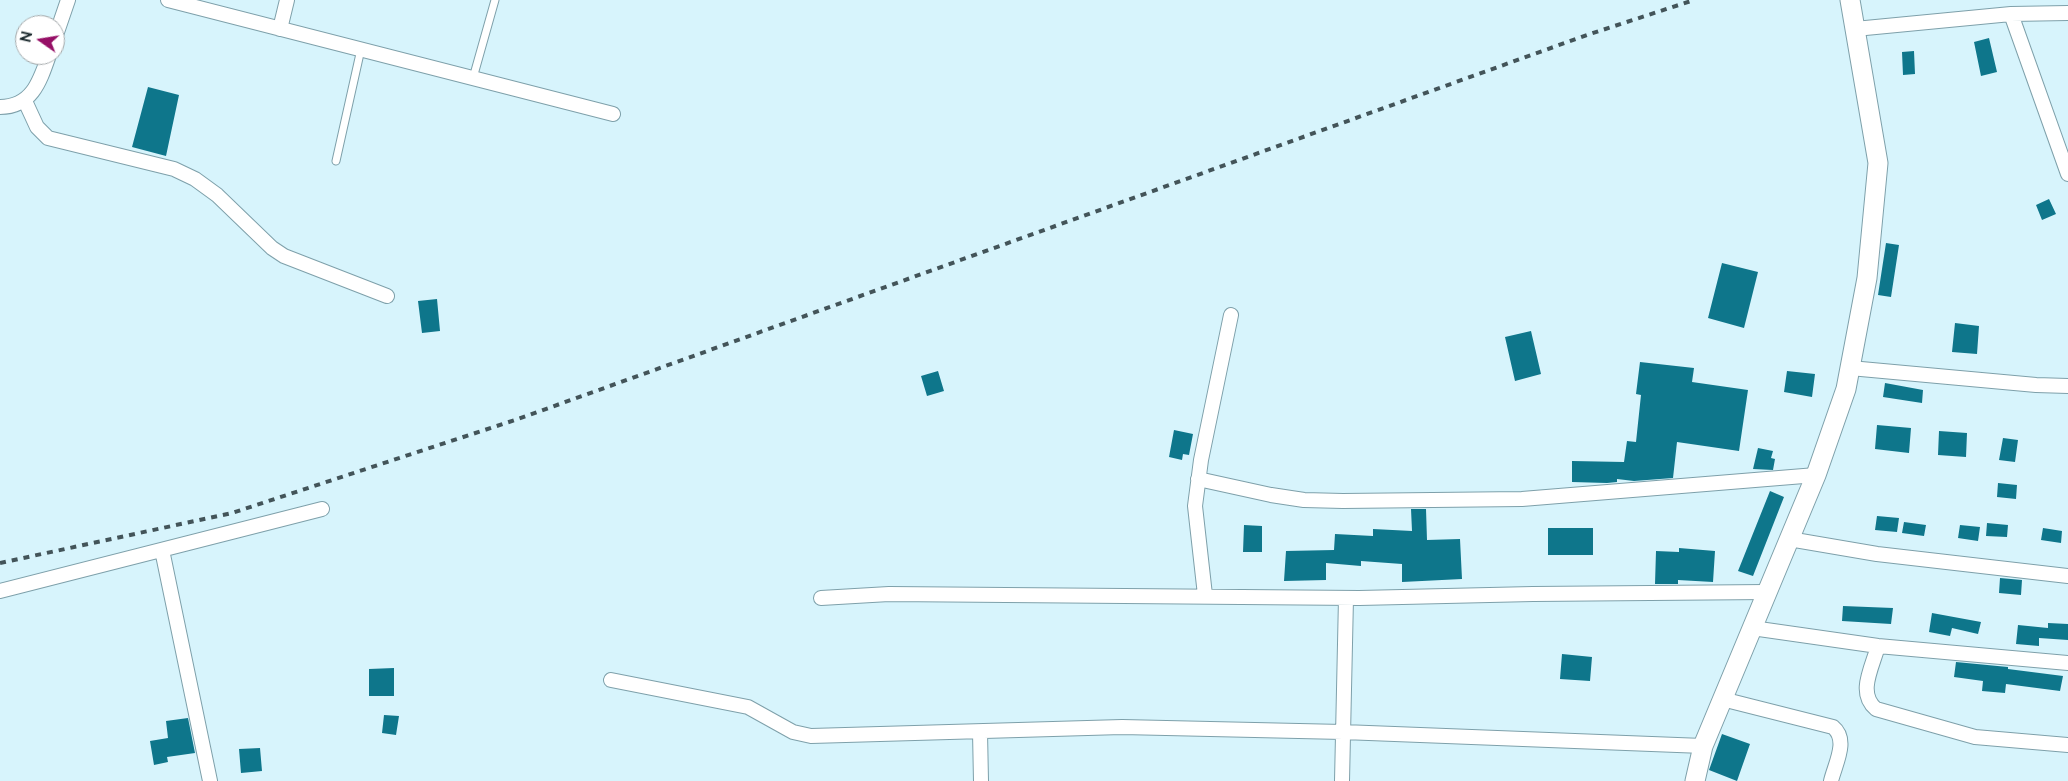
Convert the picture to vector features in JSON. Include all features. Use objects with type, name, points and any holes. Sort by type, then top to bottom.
[{"type":"street","points":[[63,15],[68,0]]},
{"type":"street","points":[[168,0],[613,114]]},
{"type":"street","points":[[280,29],[287,0]]},
{"type":"street","points":[[1695,781],[1703,746],[1816,475],[1846,389],[1868,278],[1878,163],[1850,0]]},
{"type":"street","points":[[1855,29],[2011,14],[2068,13]]},
{"type":"street","points":[[2011,14],[2068,174]]},
{"type":"street","points":[[0,107],[25,102],[39,83],[45,65]]},
{"type":"street","points":[[25,102],[37,127],[48,138],[174,169],[217,195],[272,248],[284,256],[387,296]]},
{"type":"street","points":[[1204,595],[1196,506],[1198,479],[1231,315]]},
{"type":"street","points":[[1850,368],[2036,385],[2068,386]]},
{"type":"street","points":[[1198,479],[1304,500],[1363,501],[1522,499],[1816,475]]},
{"type":"street","points":[[0,591],[322,509]]},
{"type":"street","points":[[1790,539],[1877,554],[2068,576]]},
{"type":"street","points":[[162,550],[210,781]]},
{"type":"street","points":[[821,598],[889,594],[1204,595],[1346,598],[1767,592]]},
{"type":"street","points":[[1342,781],[1346,598]]},
{"type":"street","points":[[1752,628],[1878,646],[2068,663]]},
{"type":"street","points":[[1878,646],[1865,692],[1868,702],[1876,708],[1975,737],[2068,746]]},
{"type":"street","points":[[611,680],[748,707],[793,732],[811,736],[1122,727],[1343,732],[1703,746]]},
{"type":"street","points":[[1722,699],[1833,727],[1840,733],[1842,742],[1830,781]]},
{"type":"street","points":[[980,732],[981,781]]},
{"type":"lane","points":[[473,78],[495,0]]},
{"type":"lane","points":[[336,161],[361,49]]},
{"type":"building","points":[[1989,38],[1997,72],[1981,76],[1974,42]]},
{"type":"building","points":[[1914,51],[1915,74],[1903,75],[1902,52]]},
{"type":"building","points":[[148,87],[179,95],[166,156],[132,147]]},
{"type":"building","points":[[2049,199],[2056,214],[2042,220],[2036,205]]},
{"type":"building","points":[[1886,243],[1899,245],[1891,297],[1878,295]]},
{"type":"building","points":[[1722,263],[1758,272],[1744,328],[1708,318]]},
{"type":"building","points":[[437,299],[440,331],[422,333],[418,301]]},
{"type":"building","points":[[1955,323],[1979,326],[1977,354],[1952,352]]},
{"type":"building","points":[[1531,331],[1541,374],[1515,381],[1505,337]]},
{"type":"building","points":[[1640,362],[1694,368],[1692,382],[1748,390],[1739,451],[1677,442],[1673,478],[1634,481],[1617,479],[1617,482],[1607,483],[1572,482],[1572,461],[1624,462],[1627,441],[1636,442],[1641,395],[1636,394]]},
{"type":"building","points":[[938,371],[944,391],[927,396],[921,376]]},
{"type":"building","points":[[1787,371],[1815,374],[1812,397],[1784,392]]},
{"type":"building","points":[[1885,383],[1923,390],[1922,403],[1883,397]]},
{"type":"building","points":[[1877,425],[1911,428],[1909,453],[1875,449]]},
{"type":"building","points":[[1174,430],[1193,434],[1189,455],[1183,454],[1182,460],[1169,457]]},
{"type":"building","points":[[1939,431],[1967,433],[1966,457],[1938,455]]},
{"type":"building","points":[[2003,438],[2018,440],[2015,462],[1999,460]]},
{"type":"building","points":[[1758,448],[1773,451],[1771,458],[1775,459],[1773,470],[1753,469]]},
{"type":"building","points":[[1998,483],[2017,485],[2016,499],[1997,497]]},
{"type":"building","points":[[1770,491],[1784,497],[1753,576],[1738,571]]},
{"type":"building","points":[[1411,509],[1426,509],[1427,540],[1460,539],[1462,579],[1402,582],[1402,564],[1361,561],[1361,566],[1326,563],[1326,580],[1284,581],[1286,551],[1334,550],[1335,534],[1373,536],[1373,529],[1412,531]]},
{"type":"building","points":[[1877,516],[1899,518],[1897,532],[1875,530]]},
{"type":"building","points":[[1904,522],[1926,525],[1924,536],[1902,533]]},
{"type":"building","points":[[1987,523],[2008,525],[2007,537],[1986,536]]},
{"type":"building","points":[[1244,525],[1262,526],[1262,552],[1243,552]]},
{"type":"building","points":[[1960,525],[1980,527],[1978,541],[1958,538]]},
{"type":"building","points":[[1548,528],[1593,528],[1593,555],[1548,555]]},
{"type":"building","points":[[2043,528],[2062,531],[2061,543],[2041,540]]},
{"type":"building","points":[[1679,548],[1715,551],[1713,582],[1678,580],[1678,584],[1655,584],[1656,551],[1679,552]]},
{"type":"building","points":[[2000,578],[2022,580],[2021,595],[1999,593]]},
{"type":"building","points":[[1843,606],[1893,608],[1891,624],[1842,621]]},
{"type":"building","points":[[1932,613],[1981,622],[1978,634],[1952,628],[1950,636],[1929,632]]},
{"type":"building","points":[[2048,623],[2068,624],[2068,640],[2039,638],[2039,646],[2016,644],[2018,625],[2048,628]]},
{"type":"building","points":[[1562,654],[1592,657],[1590,681],[1560,679]]},
{"type":"building","points":[[1956,662],[2008,667],[2008,669],[2063,676],[2060,691],[2006,684],[2005,693],[1982,691],[1983,681],[1954,677]]},
{"type":"building","points":[[394,668],[394,696],[369,696],[369,669]]},
{"type":"building","points":[[384,715],[399,716],[396,735],[382,733]]},
{"type":"building","points":[[188,718],[195,753],[167,757],[168,762],[154,765],[150,741],[168,738],[166,721]]},
{"type":"building","points":[[1722,734],[1750,744],[1737,781],[1709,770]]},
{"type":"building","points":[[260,748],[262,771],[241,773],[239,749]]},
{"type":"railway","points":[[0,563],[232,513],[518,419],[1587,35],[1694,0]]}]
